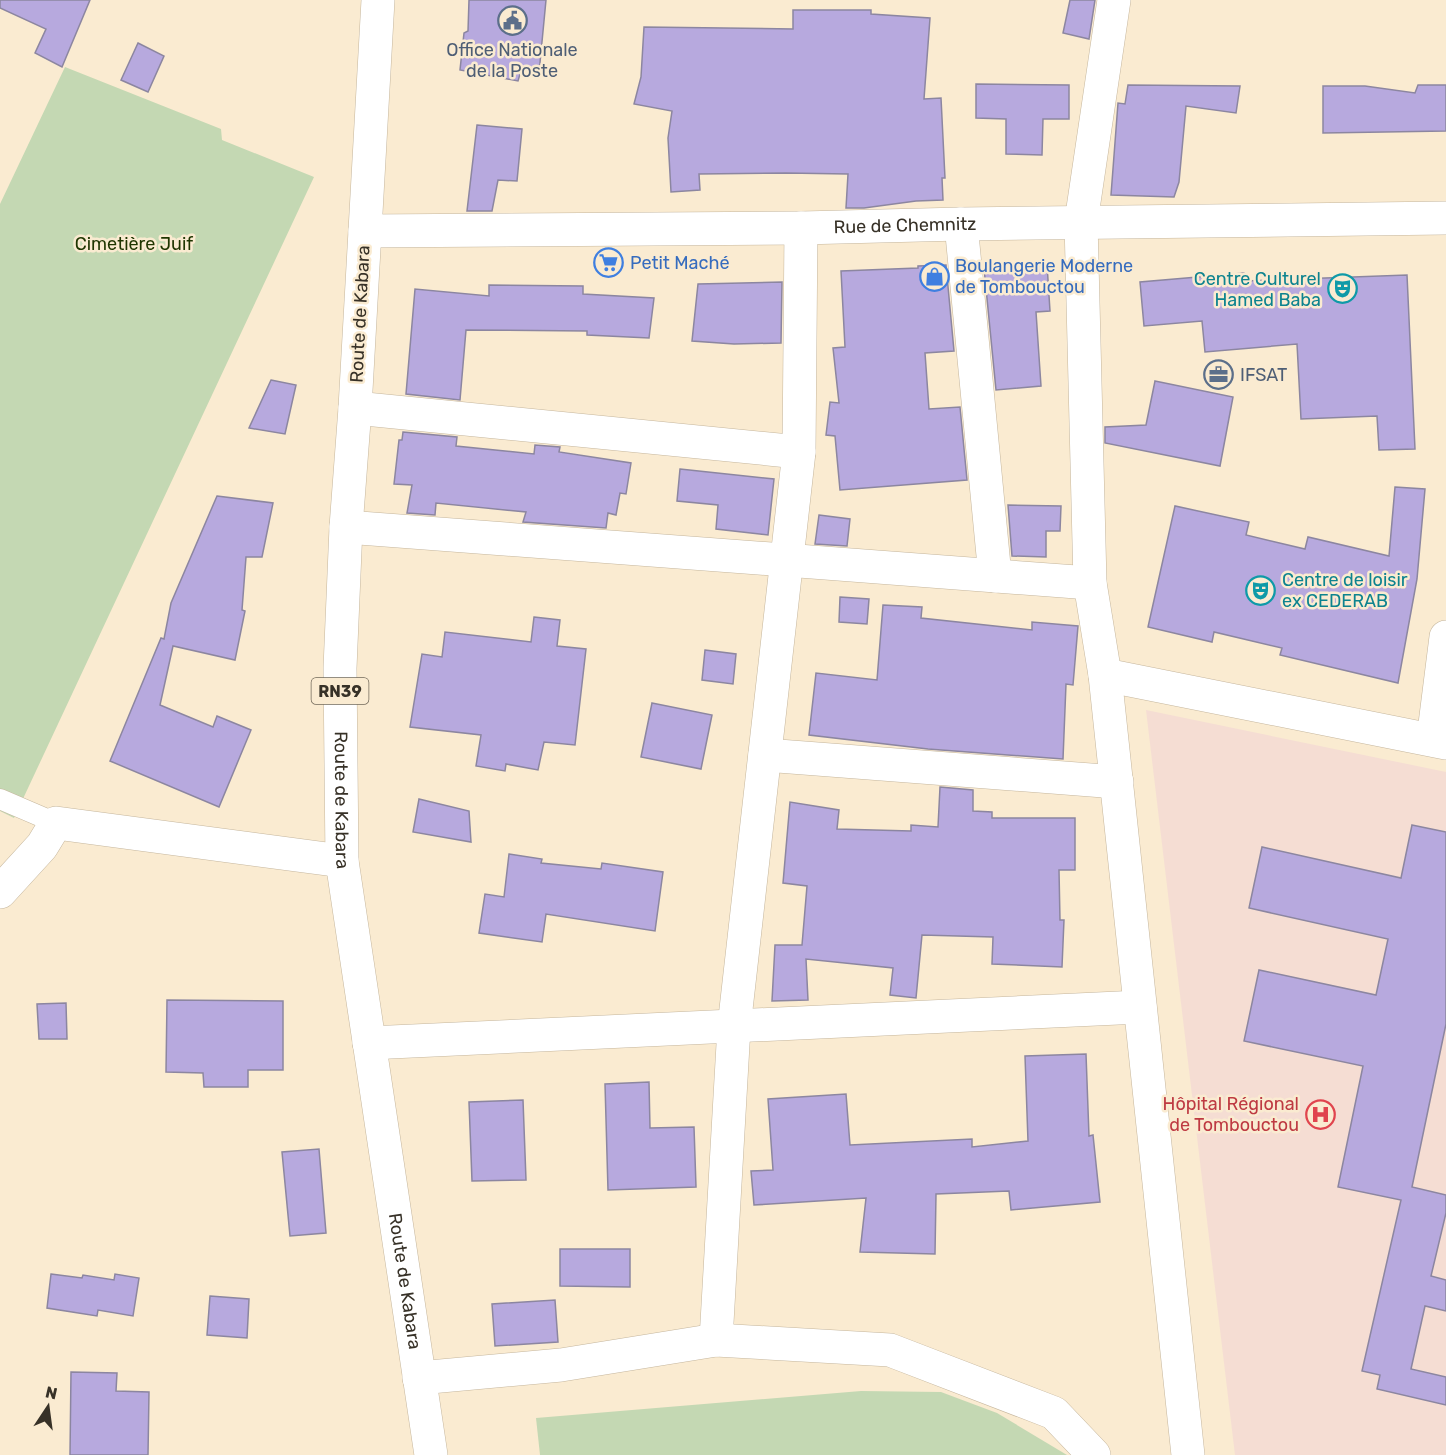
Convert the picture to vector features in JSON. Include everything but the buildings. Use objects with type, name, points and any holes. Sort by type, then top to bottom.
[{"type":"street","name":"Route de Kabara","points":[[378,0],[355,408],[345,527],[339,668],[342,861],[419,1378]]},
{"type":"street","points":[[1114,0],[1081,222],[1090,583],[1105,675],[1188,1455]]},
{"type":"street","name":"Rue de Chemnitz","points":[[365,231],[801,228],[1446,218]]},
{"type":"street","points":[[961,224],[995,576]]},
{"type":"street","points":[[716,1340],[734,1027],[799,452],[801,228]]},
{"type":"street","points":[[355,408],[799,452]]},
{"type":"street","points":[[345,527],[1090,583]]},
{"type":"street","points":[[1105,675],[1440,741],[1446,637]]},
{"type":"street","points":[[765,755],[1117,782]]},
{"type":"street","points":[[0,892],[42,846],[56,823],[342,861]]},
{"type":"street","points":[[369,1043],[1140,1007]]},
{"type":"street","points":[[419,1378],[561,1365],[716,1340],[890,1350],[1054,1413],[1094,1455]]},
{"type":"street","name":"RN39","points":[[419,1378],[431,1455]]},
{"type":"lane","points":[[0,799],[56,823]]},
{"type":"shaded area","name":"Hôpital Régional de Tombouctou","points":[[1146,710],[1446,772],[1446,1455],[1235,1455]]},
{"type":"green space","name":"Cimetière Juif","points":[[65,67],[221,129],[222,140],[314,177],[14,818],[0,811],[0,204]]},
{"type":"green space","points":[[861,1391],[941,1392],[997,1413],[1067,1455],[540,1455],[536,1418]]},
{"type":"place","name":"Office Nationale de la Poste","points":[[512,21]]},
{"type":"place","name":"Petit Maché","points":[[609,263]]},
{"type":"place","name":"Boulangerie Moderne de Tombouctou","points":[[934,276]]},
{"type":"place","name":"Centre Culturel Hamed Baba","points":[[1342,289]]},
{"type":"place","name":"IFSAT","points":[[1219,375]]},
{"type":"place","name":"Centre de loisir ex CEDERAB","points":[[1261,590]]},
{"type":"place","name":"Hôpital Régional de Tombouctou","points":[[1320,1114]]}]
